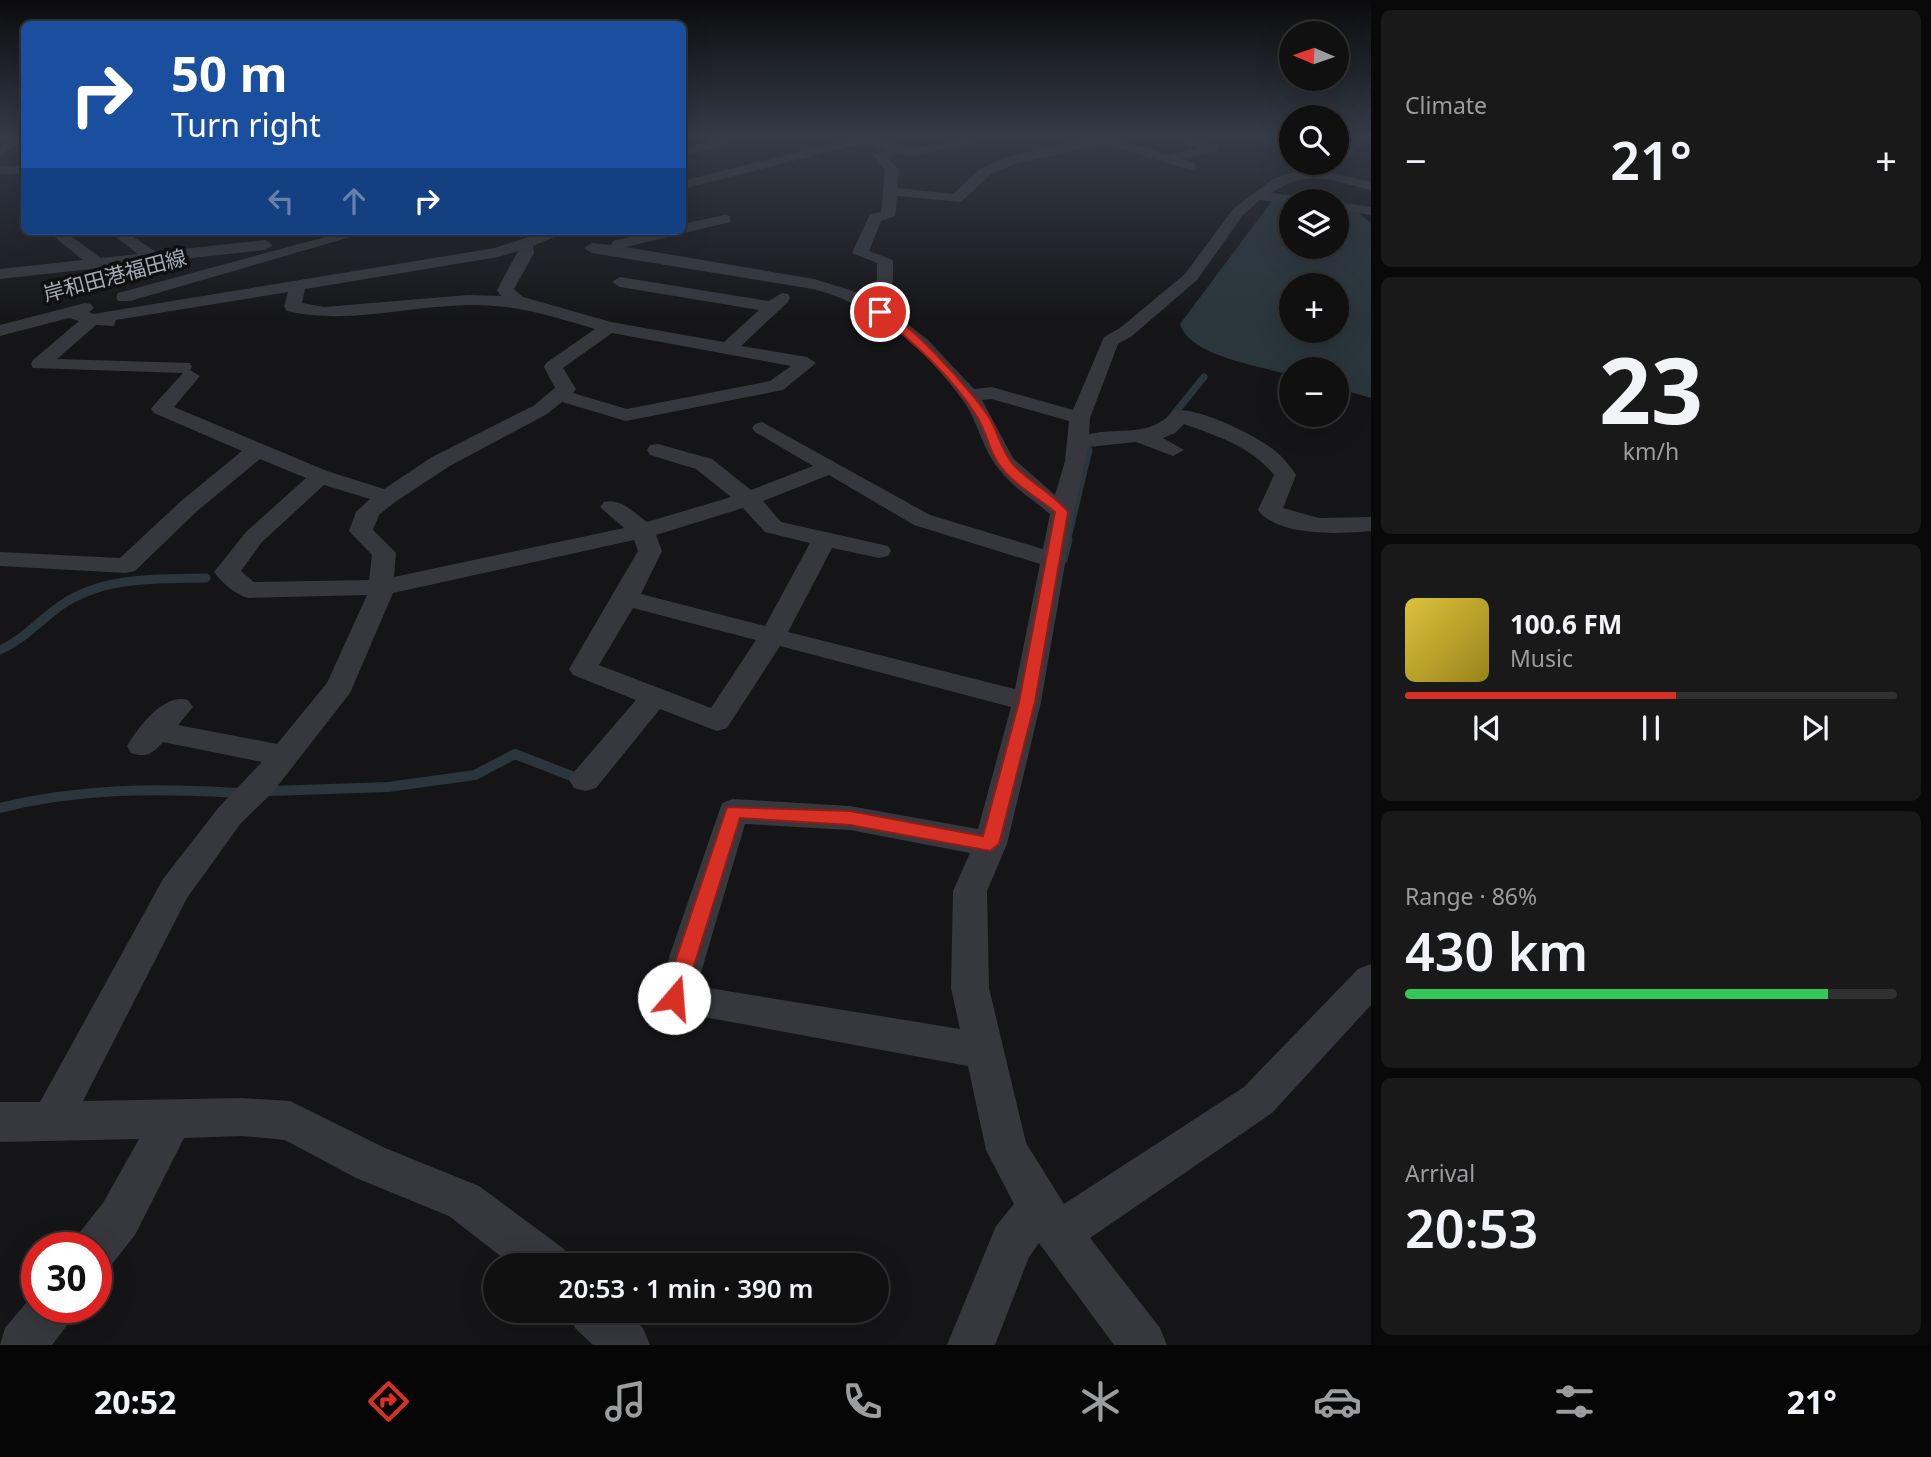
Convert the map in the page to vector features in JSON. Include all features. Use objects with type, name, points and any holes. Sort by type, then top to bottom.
[{"type":"street","points":[[870,303],[880,297],[885,279],[885,260],[860,253],[875,217],[888,216],[890,199]]},
{"type":"street","points":[[1143,1345],[1049,1219],[1007,1150],[970,988],[970,891],[990,844],[1027,702],[1079,430],[1110,341],[1126,332],[1191,277],[1238,212],[1253,199]]},
{"type":"street","points":[[1349,208],[1371,211]]},
{"type":"street","points":[[686,228],[725,219]]},
{"type":"street","points":[[59,235],[97,263]]},
{"type":"street","points":[[121,235],[153,257]]},
{"type":"street","name":"岸和田港福田線","points":[[0,331],[349,235]]},
{"type":"street","points":[[69,312],[125,324],[252,302],[297,286],[498,252],[549,235]]},
{"type":"street","points":[[566,235],[592,247],[635,250],[682,262],[799,283],[841,292],[870,303],[903,328],[968,394],[986,422],[1004,461],[1023,482],[1040,492],[1062,512]]},
{"type":"street","points":[[592,247],[653,235]]},
{"type":"street","points":[[190,237],[211,250]]},
{"type":"street","points":[[0,274],[284,243],[309,246]]},
{"type":"street","points":[[517,300],[505,290],[526,253],[524,243]]},
{"type":"street","points":[[252,302],[256,261]]},
{"type":"street","points":[[620,282],[773,307]]},
{"type":"street","points":[[727,348],[799,283]]},
{"type":"street","points":[[297,286],[287,307],[324,312],[456,301],[517,300],[609,327],[807,363],[776,386],[626,415],[560,395]]},
{"type":"street","points":[[92,319],[40,365],[187,372],[161,410],[319,476],[387,497]]},
{"type":"street","points":[[50,1123],[175,889],[230,815],[262,784],[340,687],[382,587],[384,553],[361,531],[368,512],[440,462],[529,416],[560,395],[566,389],[553,367],[609,327]]},
{"type":"street","points":[[968,394],[992,393],[1079,430],[1127,433],[1146,437],[1174,450]]},
{"type":"street","points":[[1146,437],[1168,429],[1181,415],[1240,439],[1277,462],[1285,475],[1270,510],[1281,518],[1328,525],[1371,524]]},
{"type":"street","points":[[762,428],[922,520],[1054,560]]},
{"type":"street","points":[[0,559],[127,566],[188,507],[257,450]]},
{"type":"street","points":[[658,450],[704,464],[748,499],[773,527],[879,551]]},
{"type":"street","points":[[319,476],[308,490],[254,537],[227,572],[248,590],[382,587],[643,531],[748,499],[828,468]]},
{"type":"street","points":[[612,507],[643,531],[650,551],[626,598],[583,669],[716,721],[772,637],[825,538]]},
{"type":"street","points":[[626,598],[1027,702]]},
{"type":"street","points":[[585,780],[654,697]]},
{"type":"street","points":[[178,707],[149,738],[285,756]]},
{"type":"street","points":[[984,1051],[674,998],[733,811],[850,818],[990,844]]},
{"type":"street","points":[[971,1345],[1012,1242],[1258,1100],[1371,980]]},
{"type":"street","points":[[0,1122],[242,1117],[290,1121],[371,1163],[464,1201],[532,1253]]},
{"type":"street","points":[[109,1232],[119,1219],[172,1119]]},
{"type":"street","points":[[22,1345],[39,1323]]},
{"type":"street","points":[[604,1323],[626,1345]]},
{"type":"shaded area","points":[[1272,201],[1279,202],[1279,259],[1349,259],[1349,212],[1358,213],[1371,223],[1371,398],[1349,392],[1349,357],[1279,357],[1279,372],[1212,352],[1197,345],[1186,335],[1180,324]]},
{"type":"waterway","points":[[1170,419],[1204,377]]},
{"type":"waterway","points":[[1067,542],[1089,450]]},
{"type":"waterway","points":[[1063,560],[1068,540]]},
{"type":"waterway","points":[[0,650],[60,606],[94,589],[131,581],[206,578]]},
{"type":"waterway","points":[[271,791],[388,787],[475,775],[515,754],[582,780]]},
{"type":"waterway","points":[[0,808],[30,801],[118,791],[238,793]]},
{"type":"route","points":[[674,998],[733,811],[850,818],[990,844],[1027,702],[1062,512],[1040,492],[1023,482],[1004,461],[986,422],[968,394],[903,328],[880,312]]}]
